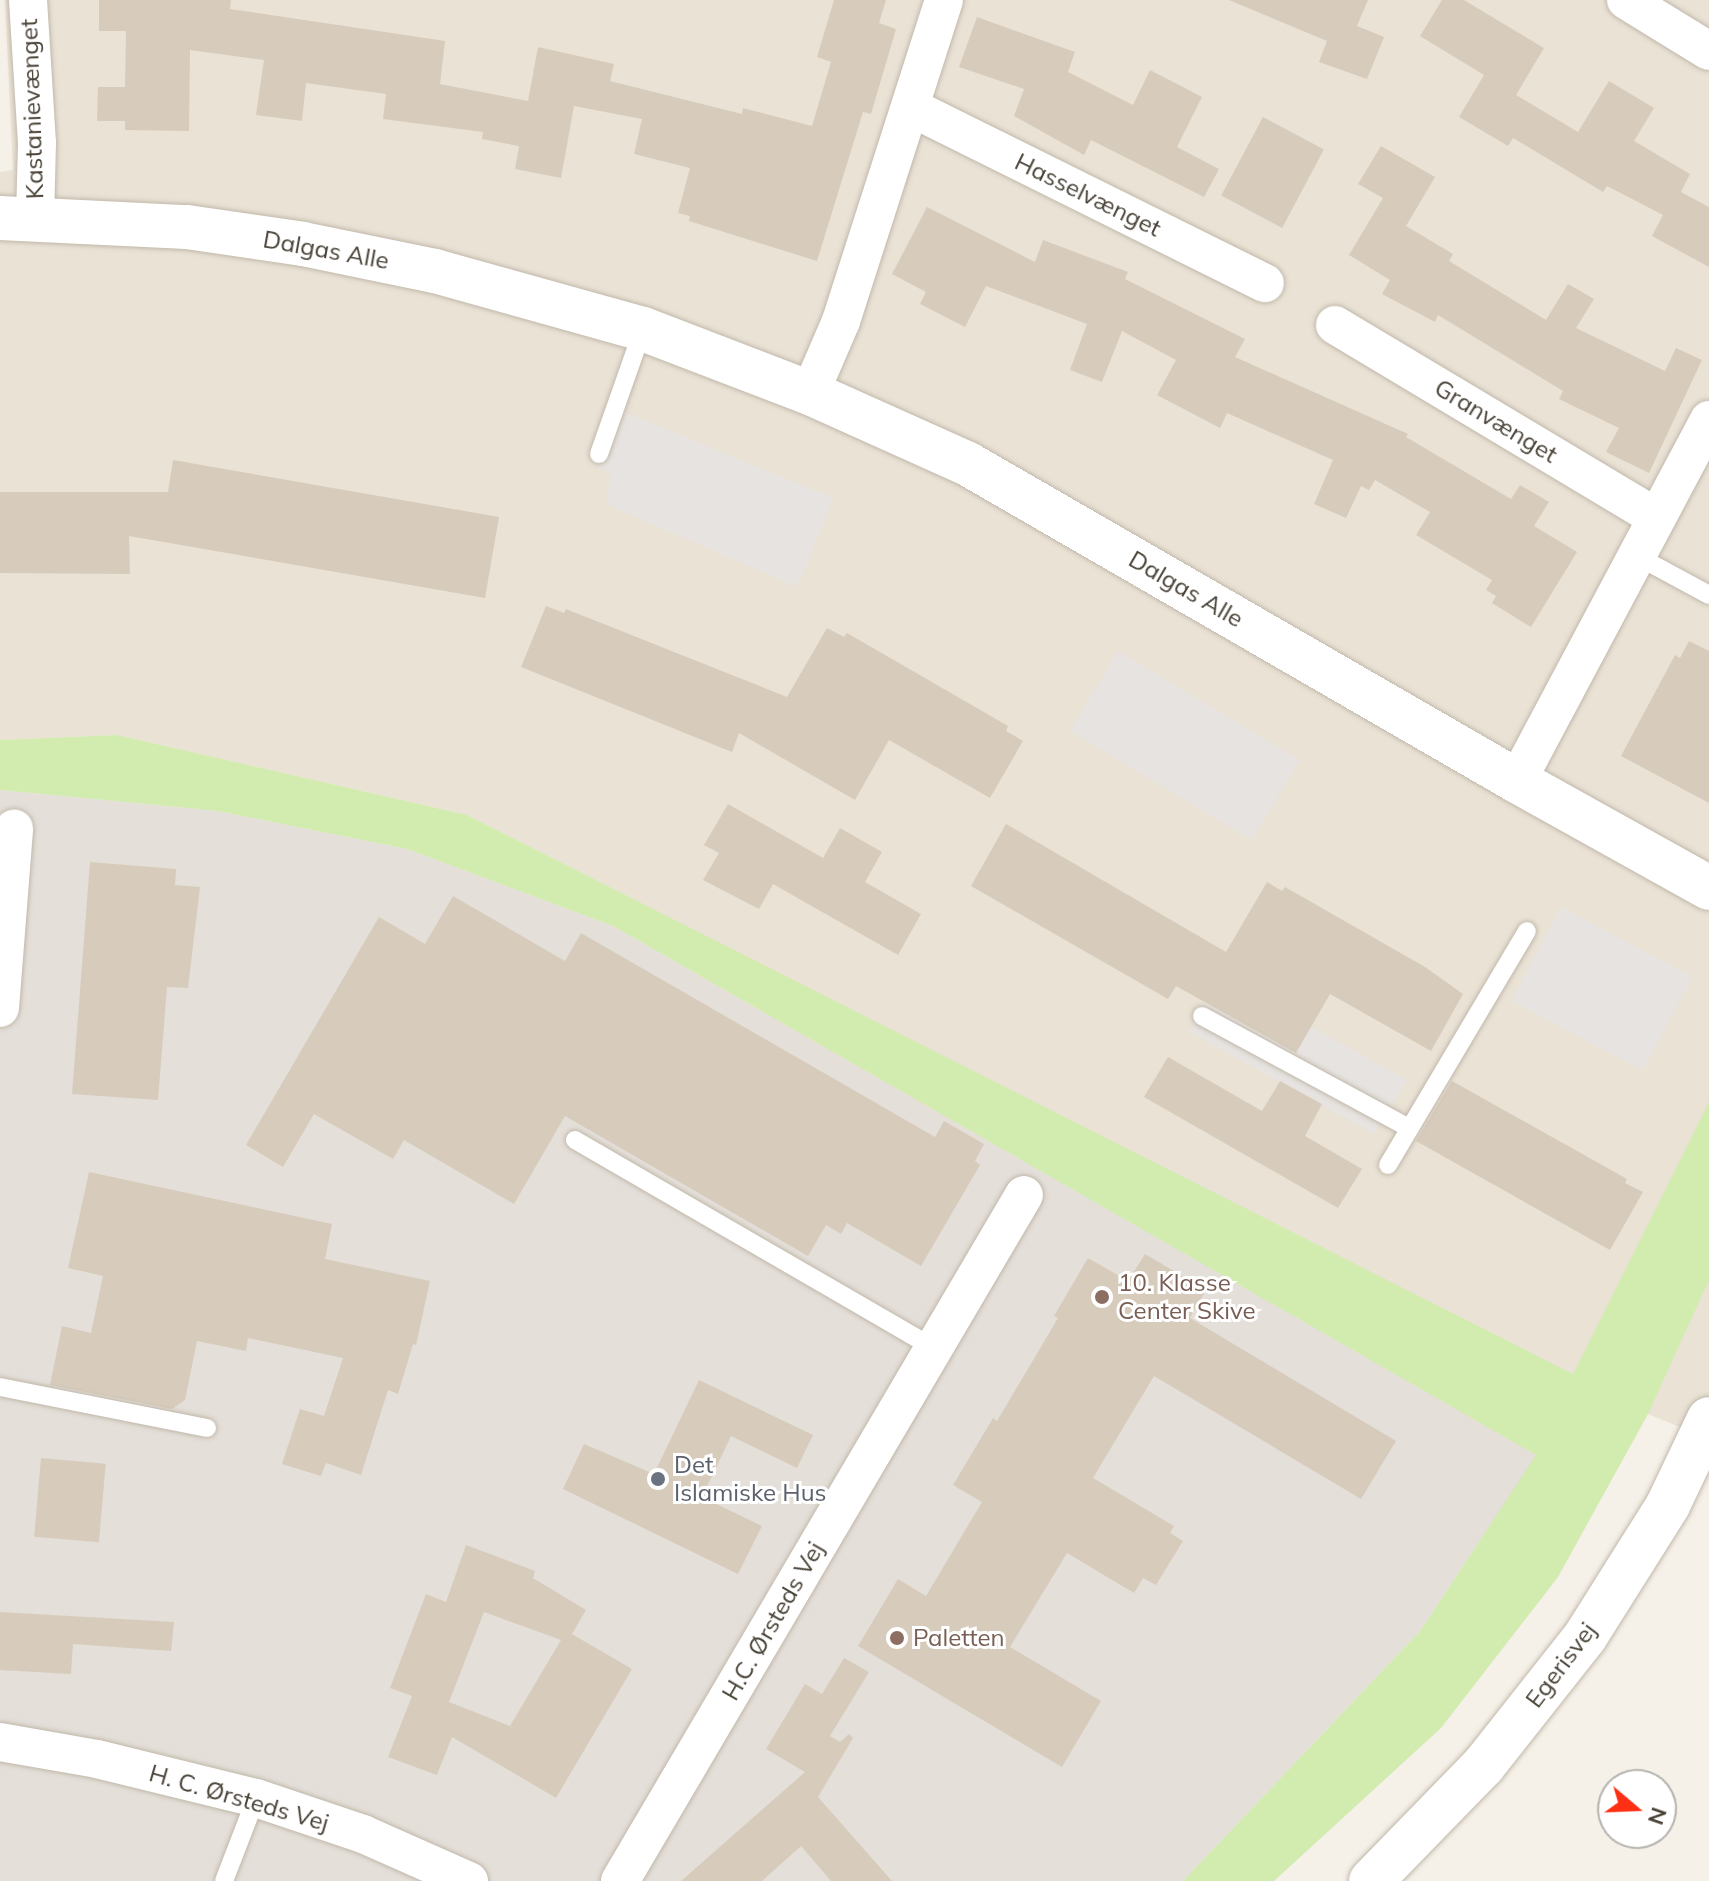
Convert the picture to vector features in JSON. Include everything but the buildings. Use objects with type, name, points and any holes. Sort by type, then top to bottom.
[{"type":"street","name":"Kastanievænget","points":[[17,218],[37,143],[28,0]]},
{"type":"street","points":[[810,393],[841,321],[912,108],[944,0]]},
{"type":"street","points":[[1626,0],[1709,51]]},
{"type":"street","name":"Hasselvænget","points":[[912,108],[1265,283]]},
{"type":"street","name":"Dalgas Alle","points":[[17,218],[187,227],[303,244],[435,271],[643,329],[810,393],[968,464],[1517,781],[1709,888]]},
{"type":"street","name":"Granvænget","points":[[1335,325],[1657,518]]},
{"type":"street","points":[[1517,781],[1709,420]]},
{"type":"street","points":[[0,1008],[14,829]]},
{"type":"street","name":"H.C. Ørsteds Vej","points":[[620,1881],[1024,1195]]},
{"type":"street","name":"Egerisvej","points":[[1371,1881],[1483,1766],[1585,1637],[1668,1505],[1709,1419]]},
{"type":"street","name":"H. C. Ørsteds Vej","points":[[0,1742],[97,1759],[256,1798],[363,1834],[469,1881]]},
{"type":"lane","points":[[599,454],[643,329]]},
{"type":"lane","points":[[1637,556],[1709,595]]},
{"type":"lane","points":[[1388,1165],[1527,931]]},
{"type":"lane","points":[[1202,1016],[1409,1128]]},
{"type":"lane","points":[[575,1140],[934,1348]]},
{"type":"lane","points":[[0,1387],[207,1428]]},
{"type":"lane","points":[[224,1881],[256,1798]]},
{"type":"shaded area","points":[[5,0],[1709,0],[1709,1439],[1648,1414],[467,815],[117,735],[0,740],[0,172],[13,170]]},
{"type":"shaded area","points":[[627,413],[833,498],[797,587],[606,504],[611,472],[598,468]]},
{"type":"shaded area","points":[[1118,651],[1300,760],[1252,840],[1070,731]]},
{"type":"shaded area","points":[[0,790],[218,811],[407,849],[613,926],[1537,1455],[1421,1630],[1183,1881],[0,1881]]},
{"type":"shaded area","points":[[1561,907],[1693,977],[1643,1071],[1511,1001]]},
{"type":"shaded area","points":[[1207,1003],[1295,1053],[1311,1027],[1407,1080],[1374,1134],[1189,1032]]},
{"type":"green space","points":[[117,735],[467,815],[1573,1374],[1709,1102],[1709,1280],[1648,1414],[1558,1577],[1441,1728],[1274,1881],[1183,1881],[1421,1630],[1536,1455],[613,926],[407,849],[218,811],[0,790],[0,740]]},
{"type":"place","name":"10. Klasse Center Skive","points":[[1102,1297]]},
{"type":"place","name":"Det Islamiske Hus","points":[[658,1479]]},
{"type":"place","name":"Paletten","points":[[897,1638]]}]
